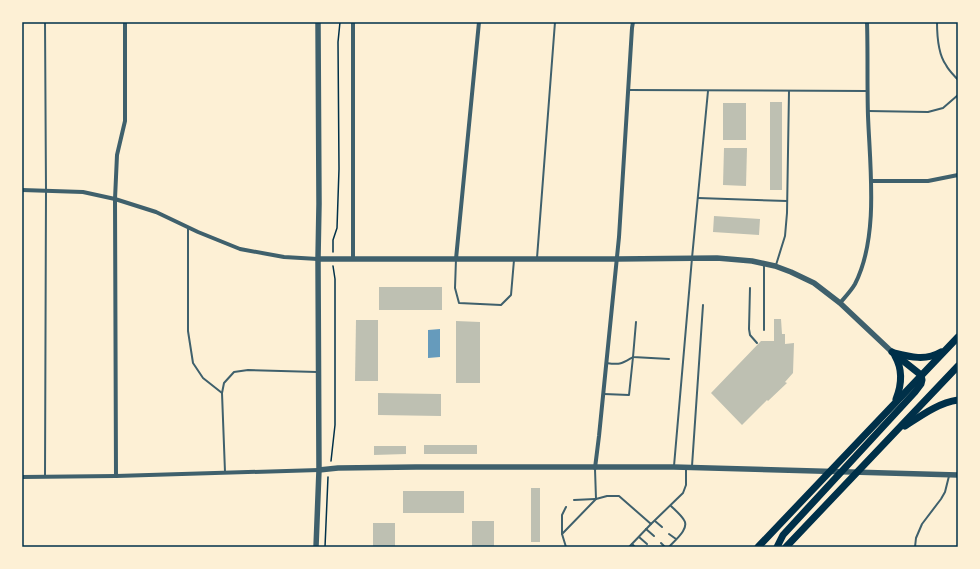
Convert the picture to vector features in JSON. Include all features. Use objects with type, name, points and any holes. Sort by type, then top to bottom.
[{"type":"highway","points":[[758,547],[958,337]]},
{"type":"highway","points":[[892,352],[909,356],[929,357],[946,349]]},
{"type":"highway","points":[[776,547],[783,534],[921,384],[921,375],[892,352]]},
{"type":"highway","points":[[892,352],[898,362],[901,374],[900,387],[892,405]]},
{"type":"highway","points":[[786,547],[958,366]]},
{"type":"highway","points":[[894,432],[938,406],[948,401],[958,400]]},
{"type":"street","points":[[116,476],[115,200],[117,155],[125,121],[125,22]]},
{"type":"street","points":[[316,547],[319,470],[318,22]]},
{"type":"street","points":[[353,22],[353,259]]},
{"type":"street","points":[[456,259],[479,22]]},
{"type":"street","points":[[595,468],[617,259],[633,22]]},
{"type":"street","points":[[840,303],[855,283],[864,259],[870,223],[867,22]]},
{"type":"street","points":[[870,181],[928,181],[958,175]]},
{"type":"street","points":[[22,190],[83,192],[115,200],[156,212],[240,249],[284,257],[318,259],[692,258],[734,259],[775,266],[801,276],[814,283],[840,303],[892,352]]},
{"type":"street","points":[[22,477],[116,476],[416,467],[689,467],[958,475]]},
{"type":"lane","points":[[45,22],[45,477]]},
{"type":"lane","points":[[536,259],[555,22]]},
{"type":"lane","points":[[937,22],[939,49],[945,64],[958,80]]},
{"type":"lane","points":[[628,90],[868,91]]},
{"type":"lane","points":[[674,467],[708,91]]},
{"type":"lane","points":[[775,266],[785,236],[787,214],[789,91]]},
{"type":"lane","points":[[868,111],[928,112],[943,108],[958,95]]},
{"type":"lane","points":[[698,198],[788,201]]},
{"type":"lane","points":[[188,227],[188,332],[193,363],[203,378],[222,393]]},
{"type":"lane","points":[[456,259],[456,288],[459,303],[501,305],[511,295],[514,259]]},
{"type":"lane","points":[[764,264],[764,330]]},
{"type":"lane","points":[[750,288],[749,329],[750,335],[757,343]]},
{"type":"lane","points":[[629,547],[683,493],[686,485],[704,305]]},
{"type":"lane","points":[[603,394],[630,395],[636,322]]},
{"type":"lane","points":[[606,363],[617,365],[633,357],[669,359]]},
{"type":"lane","points":[[225,473],[222,393],[224,383],[234,372],[248,370],[318,372]]},
{"type":"lane","points":[[562,534],[596,499],[595,468]]},
{"type":"lane","points":[[915,547],[916,538],[922,524],[945,492],[949,475]]},
{"type":"lane","points":[[574,500],[619,496],[651,524]]},
{"type":"lane","points":[[669,547],[685,529],[686,524],[671,506]]},
{"type":"lane","points":[[566,507],[562,515],[562,534],[566,547]]},
{"type":"lane","points":[[655,521],[662,527]]},
{"type":"lane","points":[[646,529],[654,536]]},
{"type":"lane","points":[[669,534],[676,540]]},
{"type":"lane","points":[[639,537],[647,544]]},
{"type":"lane","points":[[661,543],[665,547]]},
{"type":"lane","points":[[632,544],[635,547]]},
{"type":"path","points":[[325,547],[328,479],[333,450],[335,425],[335,279],[333,267],[333,240],[338,228],[338,42],[340,22]]},
{"type":"water","points":[[440,329],[440,357],[428,358],[428,330]]},
{"type":"building","points":[[770,102],[782,102],[782,190],[770,190]]},
{"type":"building","points":[[723,103],[746,103],[746,140],[723,140]]},
{"type":"building","points":[[724,148],[747,148],[746,186],[723,185]]},
{"type":"building","points":[[714,216],[760,219],[759,235],[713,232]]},
{"type":"building","points":[[379,287],[442,287],[442,310],[379,310]]},
{"type":"building","points":[[774,319],[781,319],[782,334],[785,334],[785,344],[794,343],[793,373],[785,382],[787,383],[768,401],[767,400],[742,425],[711,393],[761,341],[774,341]]},
{"type":"building","points":[[356,320],[378,320],[378,381],[355,381]]},
{"type":"building","points":[[456,321],[480,322],[480,383],[456,383]]},
{"type":"building","points":[[378,393],[441,394],[441,416],[378,415]]},
{"type":"building","points":[[424,445],[477,445],[477,454],[424,454]]},
{"type":"building","points":[[374,446],[406,446],[406,454],[374,455]]},
{"type":"building","points":[[531,488],[540,488],[540,542],[531,542]]},
{"type":"building","points":[[403,491],[464,491],[464,513],[403,513]]},
{"type":"building","points":[[472,521],[494,521],[494,547],[472,547]]},
{"type":"building","points":[[373,523],[395,523],[395,547],[373,547]]}]
